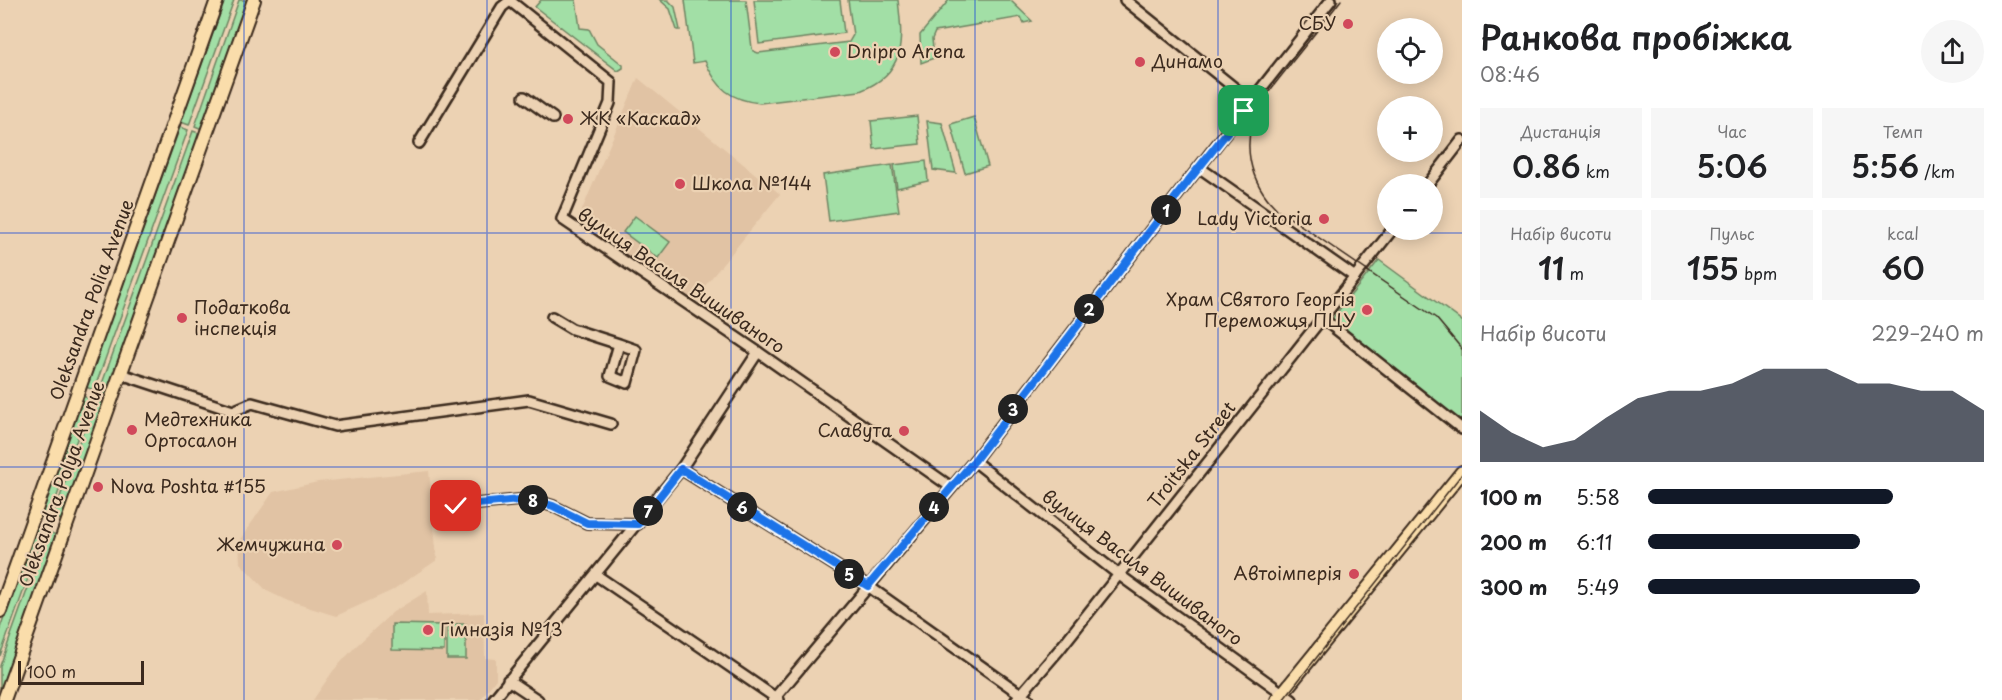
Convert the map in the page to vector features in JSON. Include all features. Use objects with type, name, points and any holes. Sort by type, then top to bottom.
[{"type":"main road","name":"Oleksandra Polia Avenue","points":[[0,611],[217,0]]},
{"type":"main road","points":[[121,374],[254,0]]},
{"type":"main road","name":"Oleksandra Polya Avenue","points":[[4,700],[121,374]]},
{"type":"main road","points":[[1284,698],[1462,472]]},
{"type":"street","points":[[419,143],[502,8],[510,0]]},
{"type":"street","name":"вулиця Василя Вишиваного","points":[[510,0],[611,82],[610,102],[562,219],[951,487]]},
{"type":"street","points":[[1125,0],[1252,102]]},
{"type":"street","points":[[596,575],[776,699],[974,461],[1029,387],[1331,0]]},
{"type":"street","points":[[524,97],[553,118]]},
{"type":"street","points":[[1436,174],[1462,140]]},
{"type":"street","points":[[1200,168],[1355,277]]},
{"type":"street","name":"Troitska Street","points":[[1022,698],[1384,240]]},
{"type":"street","points":[[552,317],[572,329],[619,344]]},
{"type":"street","points":[[1322,318],[1462,429]]},
{"type":"street","points":[[493,700],[681,469],[758,352]]},
{"type":"street","points":[[121,374],[233,411],[252,403],[335,426],[529,400],[611,424]]},
{"type":"street","name":"вулиця Василя Вишиваного","points":[[974,461],[1118,574],[1284,698]]},
{"type":"street","points":[[681,469],[868,586],[1022,698]]},
{"type":"street","points":[[456,506],[530,499],[553,506],[587,523],[638,524]]},
{"type":"street","points":[[508,680],[538,700]]},
{"type":"shaded area","name":"Школа №144","points":[[638,78],[780,194],[691,303],[613,249],[611,239],[579,217]]},
{"type":"shaded area","name":"Жемчужина","points":[[429,471],[437,560],[391,591],[336,616],[288,601],[267,591],[240,563],[239,541],[273,492],[318,482]]},
{"type":"shaded area","name":"Гімназія №13","points":[[427,591],[428,615],[484,613],[485,658],[496,659],[496,679],[480,700],[313,700],[333,671],[356,646],[393,612]]},
{"type":"green space","points":[[225,0],[234,0],[189,125],[181,122]]},
{"type":"green space","points":[[239,0],[247,0],[202,129],[195,126]]},
{"type":"green space","points":[[541,0],[576,0],[580,28],[589,29],[597,44],[623,65],[623,68],[618,71],[535,7]]},
{"type":"green space","points":[[660,0],[668,0],[675,7],[680,30],[677,30],[670,9]]},
{"type":"green space","name":"Dnipro Arena","points":[[685,0],[746,0],[752,48],[758,53],[849,42],[853,35],[848,0],[898,0],[901,29],[898,54],[894,65],[886,75],[875,84],[860,91],[760,103],[740,99],[726,91],[714,79],[705,61],[693,63]]},
{"type":"green space","points":[[754,0],[840,0],[844,33],[759,44]]},
{"type":"green space","points":[[949,0],[1010,0],[1032,21],[1024,23],[1021,17],[935,32],[932,39],[934,58],[921,63],[920,35]]},
{"type":"green space","points":[[917,116],[920,144],[874,149],[871,121]]},
{"type":"green space","points":[[974,117],[988,166],[965,173],[951,124]]},
{"type":"green space","points":[[927,121],[942,123],[956,173],[933,170]]},
{"type":"green space","points":[[180,127],[188,130],[94,390],[86,387]]},
{"type":"green space","points":[[193,131],[201,134],[107,395],[99,392]]},
{"type":"green space","points":[[926,161],[928,181],[897,188],[894,165]]},
{"type":"green space","points":[[892,165],[899,211],[829,221],[823,175]]},
{"type":"green space","points":[[635,216],[670,242],[658,258],[623,232]]},
{"type":"green space","points":[[1379,260],[1462,321],[1462,423],[1331,320]]},
{"type":"green space","points":[[82,396],[91,399],[49,519],[40,516]]},
{"type":"green space","points":[[94,400],[103,403],[62,520],[53,517]]},
{"type":"green space","points":[[36,527],[45,531],[0,656],[0,628]]},
{"type":"green space","points":[[48,532],[57,535],[0,694],[0,666]]},
{"type":"green space","points":[[392,624],[444,625],[444,651],[392,650]]},
{"type":"green space","points":[[447,624],[466,624],[466,659],[447,659]]},
{"type":"tram line","points":[[1341,0],[1259,107],[1250,134],[1250,161],[1254,174],[1267,198],[1277,209],[1436,318],[1462,349]]},
{"type":"tram line","points":[[1283,700],[1462,474]]},
{"type":"place","name":"СБУ","points":[[1348,24]]},
{"type":"place","name":"Dnipro Arena","points":[[835,52]]},
{"type":"place","name":"Динамо","points":[[1140,62]]},
{"type":"place","name":"ЖК «Каскад»","points":[[568,119]]},
{"type":"place","name":"Школа №144","points":[[680,184]]},
{"type":"place","name":"Lady Victoria","points":[[1324,219]]},
{"type":"place","name":"Храм Святого Георгія Переможця ПЦУ","points":[[1367,310]]},
{"type":"place","name":"Податкова інспекція","points":[[182,318]]},
{"type":"place","name":"Медтехника Ортосалон","points":[[132,430]]},
{"type":"place","name":"Славута","points":[[904,431]]},
{"type":"place","name":"Nova Poshta #155","points":[[98,487]]},
{"type":"place","name":"Жемчужина","points":[[337,545]]},
{"type":"place","name":"Автоімперія","points":[[1354,574]]},
{"type":"place","name":"Гімназія №13","points":[[428,630]]},
{"type":"route","points":[[456,506],[530,499],[553,506],[587,523],[638,524],[681,469],[868,586],[974,461],[1244,111]]}]
